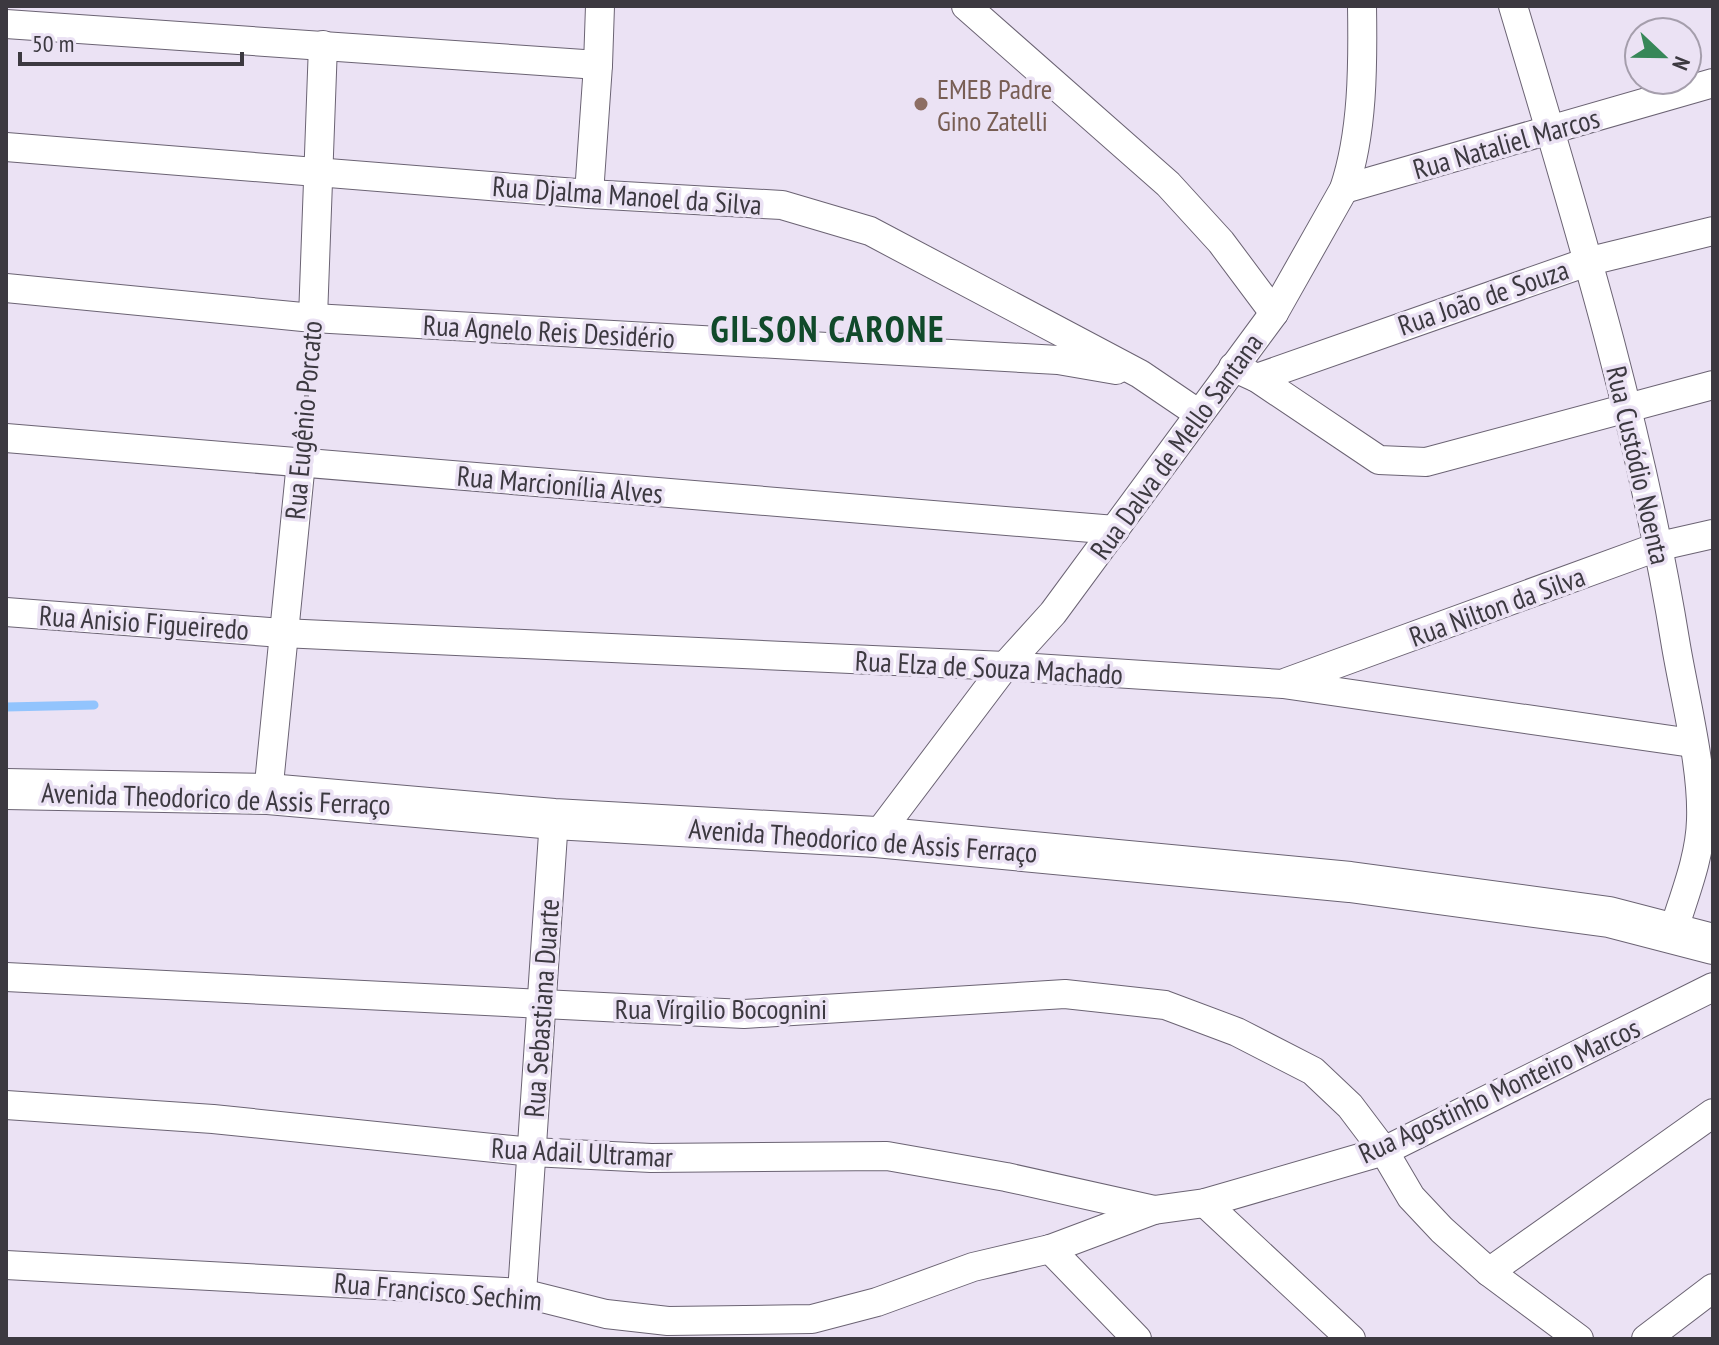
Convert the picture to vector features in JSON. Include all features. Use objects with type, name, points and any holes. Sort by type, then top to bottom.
[{"type":"street","points":[[589,194],[600,6]]},
{"type":"street","points":[[966,6],[1168,184],[1221,242],[1274,313]]},
{"type":"street","name":"Rua Dalva de Mello Santana","points":[[876,837],[1005,666],[1053,613],[1199,414],[1245,372],[1274,313],[1344,189],[1352,166],[1363,53],[1362,6]]},
{"type":"street","name":"Rua Custódio Noenta","points":[[1513,6],[1590,261],[1660,546],[1701,819],[1696,855],[1673,932]]},
{"type":"street","points":[[6,24],[598,65]]},
{"type":"street","name":"Rua Eugênio Porcato","points":[[313,318],[323,45]]},
{"type":"street","name":"Rua Nataliel Marcos","points":[[1344,189],[1713,83]]},
{"type":"street","name":"Rua Djalma Manoel da Silva","points":[[6,147],[589,194],[782,205],[870,231],[1140,374],[1199,414]]},
{"type":"street","name":"Rua João de Souza","points":[[1245,372],[1590,261],[1713,231]]},
{"type":"street","name":"Rua Agnelo Reis Desidério","points":[[6,288],[313,318],[1058,360],[1140,374]]},
{"type":"street","points":[[1245,372],[1379,460],[1395,462],[1426,462],[1626,411],[1713,385]]},
{"type":"street","name":"Rua Marcionília Alves","points":[[6,438],[1115,530]]},
{"type":"street","name":"Rua Eugênio Porcato","points":[[268,794],[301,462]]},
{"type":"street","name":"Rua Nilton da Silva","points":[[1283,684],[1660,546],[1713,534]]},
{"type":"street","name":"Rua Anisio Figueiredo","points":[[6,612],[282,633]]},
{"type":"street","name":"Rua Elza de Souza Machado","points":[[282,633],[1005,666],[1283,684],[1692,743]]},
{"type":"street","name":"Avenida Theodorico de Assis Ferraço","points":[[6,789],[268,794],[554,819],[876,837],[1350,882],[1609,917],[1713,944]]},
{"type":"street","name":"Rua Sebastiana Duarte","points":[[522,1293],[554,819]]},
{"type":"street","name":"Rua Vírgilio Bocognini","points":[[6,977],[744,1014],[1065,994],[1165,1005],[1237,1032],[1313,1071],[1350,1106],[1384,1151],[1411,1197],[1489,1272],[1579,1339]]},
{"type":"street","name":"Rua Agostinho Monteiro Marcos","points":[[1050,1249],[1154,1210],[1205,1203],[1384,1151],[1713,987]]},
{"type":"street","name":"Rua Adail Ultramar","points":[[6,1105],[213,1119],[532,1152],[651,1158],[887,1156],[1006,1177],[1154,1210]]},
{"type":"street","points":[[1489,1272],[1713,1113]]},
{"type":"street","points":[[1205,1203],[1351,1339]]},
{"type":"street","points":[[1050,1249],[1137,1339]]},
{"type":"street","name":"Rua Francisco Sechim","points":[[6,1265],[522,1293],[606,1314],[668,1321],[812,1319],[877,1302],[973,1267],[1050,1249]]},
{"type":"street","points":[[1646,1339],[1713,1288]]},
{"type":"path","name":"Rua Eugênio Porcato","points":[[301,462],[313,318]]},
{"type":"waterway","points":[[6,707],[94,705]]},
{"type":"place","name":"EMEB Padre Gino Zatelli","points":[[921,104]]},
{"type":"district","name":"GILSON CARONE","points":[[828,328]]}]
